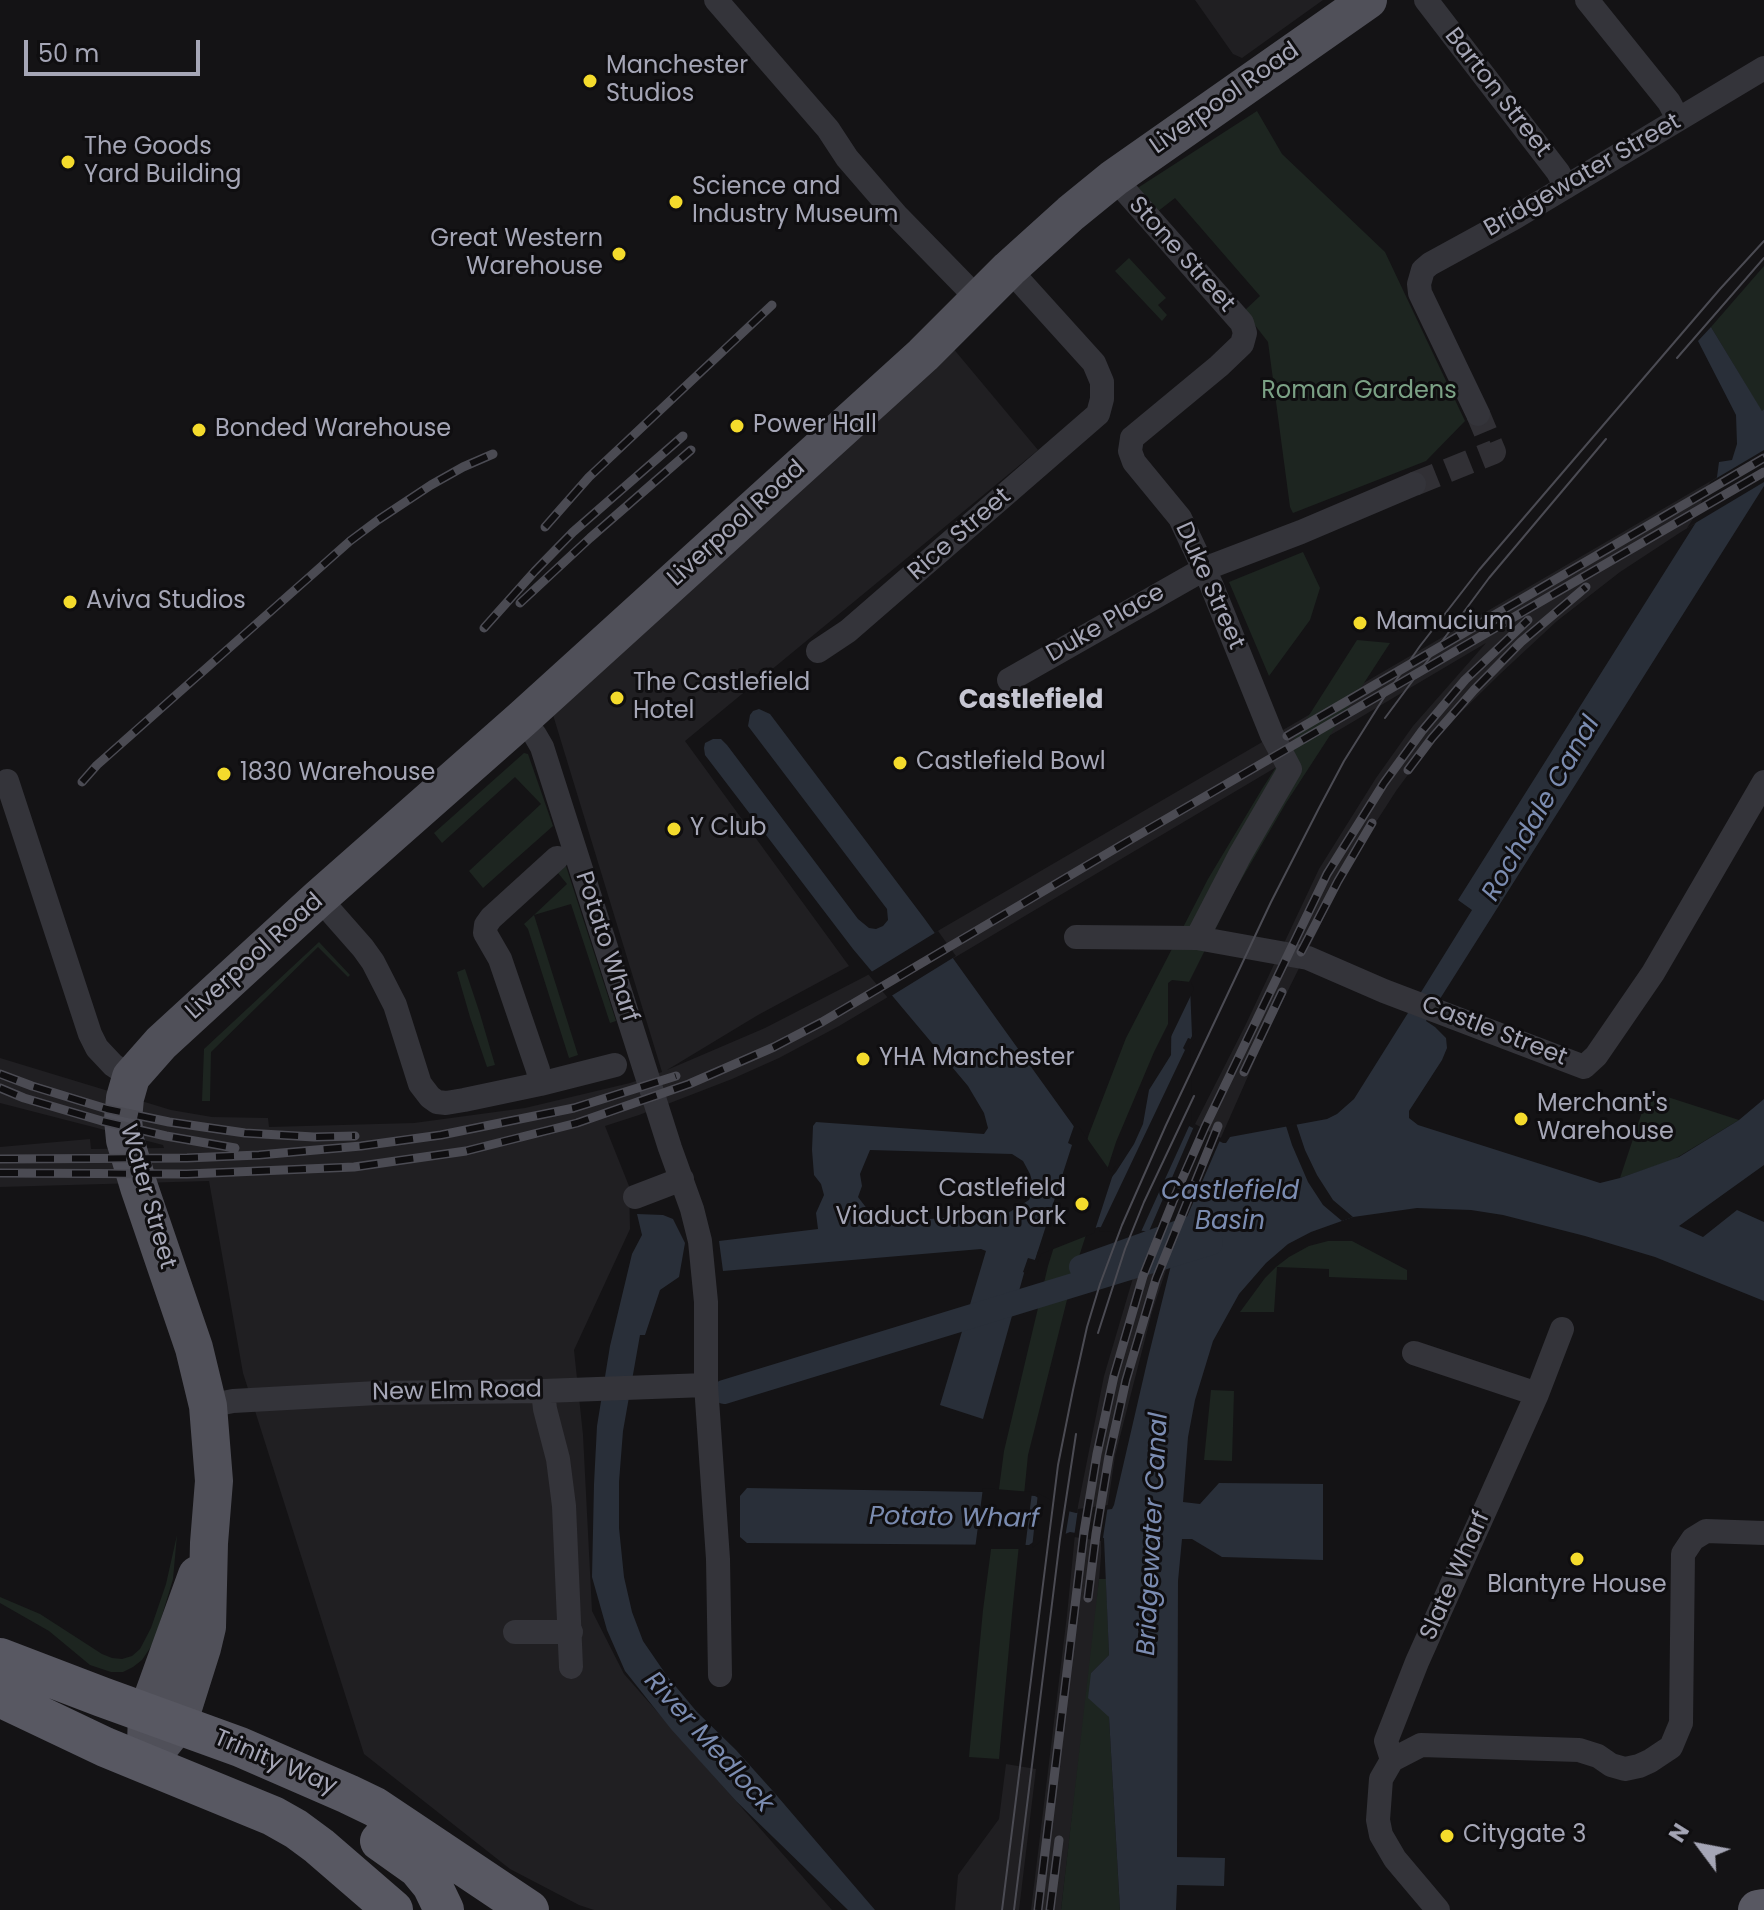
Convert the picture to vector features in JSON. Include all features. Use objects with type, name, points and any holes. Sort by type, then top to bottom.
[{"type":"highway","name":"Trinity Way","points":[[0,1658],[240,1747],[348,1794],[375,1807],[529,1910]]},
{"type":"highway","name":"Trinity Way","points":[[0,1697],[105,1747],[273,1816],[331,1855],[393,1910]]},
{"type":"highway","points":[[275,1763],[315,1803],[345,1819],[418,1868],[432,1885],[444,1910]]},
{"type":"highway","points":[[331,1855],[351,1891],[353,1910]]},
{"type":"highway","points":[[1758,1910],[1764,1909]]},
{"type":"main road","name":"Liverpool Road","points":[[131,1077],[161,1043],[923,355],[1009,269],[1071,213],[1114,178],[1368,0]]},
{"type":"main road","name":"Water Street","points":[[131,1077],[125,1098],[125,1140],[194,1348],[208,1406],[214,1481],[207,1627],[202,1648],[162,1719],[146,1764]]},
{"type":"street","points":[[716,0],[828,129],[847,158],[898,217],[979,300]]},
{"type":"street","name":"Barton Street","points":[[1426,0],[1558,172],[1566,187]]},
{"type":"street","points":[[1587,0],[1669,102],[1678,119]]},
{"type":"street","name":"Bridgewater Street","points":[[1478,414],[1420,293],[1423,270],[1764,68]]},
{"type":"street","name":"Stone Street","points":[[1114,178],[1242,323],[1245,333],[1242,344],[1219,366],[1132,438]]},
{"type":"street","points":[[1009,269],[1094,363],[1102,382],[1098,414],[1132,438]]},
{"type":"street","name":"Rice Street","points":[[818,651],[848,631],[1098,414]]},
{"type":"street","name":"Duke Street","points":[[1132,438],[1130,451],[1134,462],[1180,518],[1259,698],[1272,735],[1290,769],[1197,938]]},
{"type":"street","name":"Duke Place","points":[[1009,680],[1204,569],[1414,484]]},
{"type":"street","name":"Potato Wharf","points":[[522,719],[542,747],[700,1241],[706,1302],[706,1385],[718,1559],[720,1675]]},
{"type":"street","points":[[7,781],[90,1034],[97,1048],[113,1065],[131,1077]]},
{"type":"street","name":"Castle Street","points":[[1076,937],[1197,938],[1308,958],[1444,1015],[1584,1067],[1596,1056],[1653,973],[1764,782]]},
{"type":"street","points":[[540,1084],[502,964],[485,933],[491,918],[557,858]]},
{"type":"street","points":[[319,898],[363,948],[377,970],[395,1005],[420,1084],[437,1102],[446,1103],[540,1084],[615,1065]]},
{"type":"street","points":[[635,1197],[682,1179]]},
{"type":"street","name":"Slate Wharf","points":[[1438,1910],[1395,1859],[1381,1835],[1378,1820],[1381,1779],[1392,1760],[1386,1741],[1417,1662],[1537,1394],[1562,1329]]},
{"type":"street","points":[[1414,1353],[1537,1394]]},
{"type":"street","name":"New Elm Road","points":[[208,1406],[233,1401],[377,1393],[706,1385]]},
{"type":"street","points":[[543,1391],[558,1459],[564,1506],[571,1667]]},
{"type":"street","points":[[1392,1760],[1421,1745],[1579,1750],[1625,1769],[1650,1761],[1671,1747],[1681,1723],[1683,1554],[1693,1539],[1706,1531],[1764,1533]]},
{"type":"street","points":[[515,1632],[571,1632]]},
{"type":"shaded area","points":[[1195,0],[1323,0],[1242,58],[1233,54]]},
{"type":"shaded area","points":[[952,347],[1038,450],[685,741],[849,966],[758,1015],[667,1070],[765,1028],[866,976],[941,929],[1764,450],[1764,482],[1620,572],[1557,621],[1434,739],[1367,836],[1267,1033],[1170,1258],[1152,1312],[1115,1456],[1102,1544],[1061,1910],[1031,1910],[1078,1506],[1104,1376],[1143,1244],[1193,1128],[1319,869],[1413,726],[1486,643],[839,1026],[732,1079],[605,1126],[629,1186],[630,1229],[574,1350],[583,1435],[592,1611],[624,1674],[832,1910],[594,1910],[510,1869],[364,1754],[243,1373],[209,1181],[0,1187],[0,1147],[90,1139],[91,1149],[164,1148],[163,1145],[0,1103],[0,1058],[171,1110],[212,1117],[268,1118],[269,1127],[414,1123],[525,1108],[630,1083],[662,1072],[550,705]]},
{"type":"shaded area","points":[[1006,1764],[1036,1769],[1019,1910],[955,1910],[958,1875],[999,1819]]},
{"type":"green space","name":"Roman Gardens","points":[[1257,111],[1282,154],[1385,252],[1465,421],[1426,461],[1293,513],[1268,342],[1244,311],[1260,296],[1175,198],[1157,212],[1136,189]]},
{"type":"green space","points":[[1129,258],[1166,298],[1158,305],[1167,315],[1162,321],[1115,271]]},
{"type":"green space","points":[[1764,266],[1764,409],[1762,412],[1711,327]]},
{"type":"green space","points":[[1303,552],[1320,588],[1310,620],[1269,676],[1229,582]]},
{"type":"green space","name":"Castlefield Viaduct Urban Park","points":[[1357,640],[1390,643],[1286,803],[1234,892],[1154,1052],[1116,1142],[1074,1272],[1028,1455],[999,1759],[969,1757],[983,1610],[1004,1451],[1048,1266],[1089,1134],[1126,1038],[1208,879]]},
{"type":"green space","points":[[524,753],[528,754],[553,826],[483,888],[469,871],[541,804],[515,777],[442,843],[434,833]]},
{"type":"green space","points":[[566,866],[616,1021],[610,1023],[571,904],[534,915],[567,884],[558,873]]},
{"type":"green space","points":[[534,915],[578,1055],[569,1058],[524,924]]},
{"type":"green space","points":[[319,942],[350,975],[348,977],[318,947],[211,1052],[210,1101],[202,1101],[204,1049]]},
{"type":"green space","points":[[465,969],[495,1065],[487,1067],[470,1017],[457,972]]},
{"type":"green space","points":[[1649,1091],[1739,1120],[1673,1160],[1620,1178]]},
{"type":"green space","points":[[1328,1241],[1352,1241],[1407,1270],[1407,1280],[1329,1277],[1329,1269],[1277,1267],[1274,1312],[1240,1312],[1276,1267],[1309,1246]]},
{"type":"green space","points":[[1211,1390],[1234,1391],[1232,1461],[1204,1460]]},
{"type":"green space","points":[[177,1535],[173,1579],[154,1642],[142,1660],[123,1672],[111,1672],[90,1665],[49,1631],[0,1603],[0,1597],[40,1614],[102,1654],[122,1659],[132,1656],[140,1649],[151,1628],[166,1584]]},
{"type":"green space","points":[[1099,1579],[1106,1579],[1109,1655],[1091,1673],[1109,1717],[1120,1910],[1061,1910]]},
{"type":"water","name":"Castlefield Basin","points":[[1711,327],[1762,411],[1764,409],[1764,486],[1426,1021],[1446,1038],[1447,1048],[1409,1111],[1409,1118],[1418,1125],[1600,1183],[1679,1157],[1739,1120],[1764,1099],[1764,1165],[1679,1226],[1703,1237],[1737,1210],[1764,1222],[1764,1301],[1655,1257],[1503,1215],[1471,1210],[1417,1208],[1353,1217],[1288,1244],[1266,1263],[1239,1294],[1213,1341],[1195,1400],[1188,1437],[1183,1502],[1200,1504],[1219,1483],[1323,1484],[1323,1560],[1222,1557],[1192,1539],[1182,1539],[1178,1581],[1177,1857],[1225,1858],[1224,1886],[1177,1885],[1176,1910],[1120,1910],[1109,1717],[1088,1698],[1091,1673],[1109,1655],[1104,1538],[1070,1532],[1038,1539],[1029,1545],[747,1543],[740,1537],[740,1496],[747,1488],[982,1492],[1035,1496],[1056,1508],[1076,1513],[1112,1509],[1173,1257],[1179,1255],[1180,1247],[1144,1231],[1098,1227],[1038,1251],[1035,1261],[1028,1259],[983,1419],[940,1405],[986,1251],[723,1271],[719,1241],[818,1229],[816,1213],[824,1195],[814,1175],[812,1150],[813,1126],[816,1122],[984,1134],[988,1128],[984,1113],[968,1086],[853,949],[705,755],[705,743],[721,739],[727,745],[858,919],[869,928],[883,926],[888,920],[887,909],[748,726],[753,711],[759,709],[770,714],[924,918],[1111,1178],[1134,1144],[1143,1124],[1149,1090],[1171,1055],[1172,984],[1190,985],[1192,1036],[1186,1050],[1187,1125],[1226,1143],[1230,1137],[1327,1119],[1354,1099],[1472,910],[1458,900],[1700,516],[1717,477],[1719,462],[1732,460],[1737,444],[1736,415],[1698,341]],"holes":[[[870,1150],[1012,1154],[1023,1161],[1034,1188],[1029,1200],[1008,1213],[878,1223],[858,1197],[862,1186],[860,1174]]]},
{"type":"water","name":"River Medlock","points":[[637,1214],[663,1215],[673,1219],[685,1243],[679,1277],[660,1290],[645,1335],[640,1335],[623,1431],[619,1528],[624,1577],[632,1612],[643,1641],[667,1676],[772,1790],[875,1910],[848,1910],[736,1801],[671,1729],[625,1671],[607,1630],[592,1577],[597,1426],[610,1346],[632,1254],[642,1235]]},
{"type":"pier","points":[[1764,450],[1764,482],[1687,528],[1710,482]]},
{"type":"pier","points":[[938,931],[956,956],[888,998],[868,974]]},
{"type":"pier","points":[[1172,980],[1191,982],[1194,989],[1168,1043],[1168,983]]},
{"type":"pier","points":[[1196,1029],[1196,1038],[1188,1046],[1191,1122],[1140,1234],[1099,1231],[1185,1050],[1183,1048]]},
{"type":"pier","points":[[1296,1123],[1317,1175],[1333,1200],[1353,1217],[1342,1221],[1323,1205],[1308,1182],[1286,1126]]},
{"type":"pier","points":[[1195,1124],[1221,1138],[1174,1247],[1147,1236]]},
{"type":"pier","points":[[1074,1126],[1079,1127],[1111,1172],[1116,1165],[1094,1233],[1041,1254],[1037,1264],[1030,1264],[1027,1274],[1023,1272],[1028,1258],[1035,1260],[1072,1145],[1068,1143]]},
{"type":"pier","points":[[983,1488],[1032,1492],[1025,1549],[975,1549]]},
{"type":"pier","points":[[1038,1493],[1070,1508],[1065,1538],[1045,1538],[1032,1548]]},
{"type":"pier","points":[[1108,1505],[1101,1558],[1101,1541],[1074,1537],[1078,1509]]},
{"type":"waterway","points":[[1081,1267],[1193,1227]]},
{"type":"waterway","name":"Bridgewater Canal","points":[[724,1392],[1211,1243]]},
{"type":"tunnel","points":[[1414,484],[1494,452],[1478,414]]},
{"type":"tram line","points":[[1002,1910],[1058,1465],[1073,1390],[1100,1284],[1166,1125],[1271,902],[1344,761],[1383,699],[1479,570],[1764,241]]},
{"type":"tram line","points":[[1677,358],[1764,258]]},
{"type":"tram line","points":[[1385,718],[1489,578],[1606,439]]},
{"type":"tram line","points":[[1098,1333],[1144,1202],[1194,1096]]},
{"type":"tram line","points":[[1014,1910],[1076,1434]]},
{"type":"railway","points":[[545,527],[589,477],[772,305]]},
{"type":"railway","points":[[484,628],[573,532],[683,436]]},
{"type":"railway","points":[[520,603],[691,450]]},
{"type":"railway","points":[[82,782],[97,765],[350,541],[431,485],[493,454]]},
{"type":"railway","points":[[1287,736],[1764,458]]},
{"type":"railway","points":[[0,1173],[187,1174],[354,1167],[466,1151],[577,1123],[689,1084],[822,1022],[1764,472]]},
{"type":"railway","points":[[1408,770],[1474,690],[1521,642],[1586,587]]},
{"type":"railway","points":[[1038,1910],[1084,1532],[1114,1376],[1143,1276],[1205,1127],[1327,874],[1384,783],[1422,731],[1465,680],[1528,620]]},
{"type":"railway","points":[[1301,952],[1372,823]]},
{"type":"railway","points":[[1244,1072],[1282,992]]},
{"type":"railway","points":[[0,1074],[107,1109],[169,1122],[245,1133],[355,1136]]},
{"type":"railway","points":[[0,1159],[187,1158],[361,1146],[441,1135],[574,1108],[676,1076]]},
{"type":"railway","points":[[0,1088],[102,1121],[235,1148]]},
{"type":"railway","points":[[1088,1598],[1109,1456],[1126,1380],[1156,1279],[1218,1126]]},
{"type":"railway","points":[[1050,1910],[1059,1840]]},
{"type":"place","name":"Manchester Studios","points":[[590,81]]},
{"type":"place","name":"The Goods Yard Building","points":[[68,162]]},
{"type":"place","name":"Science and Industry Museum","points":[[676,202]]},
{"type":"place","name":"Great Western Warehouse","points":[[619,254]]},
{"type":"place","name":"Power Hall","points":[[737,426]]},
{"type":"place","name":"Bonded Warehouse","points":[[199,430]]},
{"type":"place","name":"Aviva Studios","points":[[70,602]]},
{"type":"place","name":"Mamucium","points":[[1360,623]]},
{"type":"place","name":"The Castlefield Hotel","points":[[617,698]]},
{"type":"place","name":"Castlefield Bowl","points":[[900,763]]},
{"type":"place","name":"1830 Warehouse","points":[[224,774]]},
{"type":"place","name":"Y Club","points":[[674,829]]},
{"type":"place","name":"YHA Manchester","points":[[863,1059]]},
{"type":"place","name":"Merchant's Warehouse","points":[[1521,1119]]},
{"type":"place","name":"Castlefield Viaduct Urban Park","points":[[1082,1204]]},
{"type":"place","name":"Blantyre House","points":[[1577,1559]]},
{"type":"place","name":"Citygate 3","points":[[1447,1836]]},
{"type":"district","name":"Castlefield","points":[[1031,701]]},
{"type":"water label","name":"Rochdale Canal","points":[[1542,809]]}]
